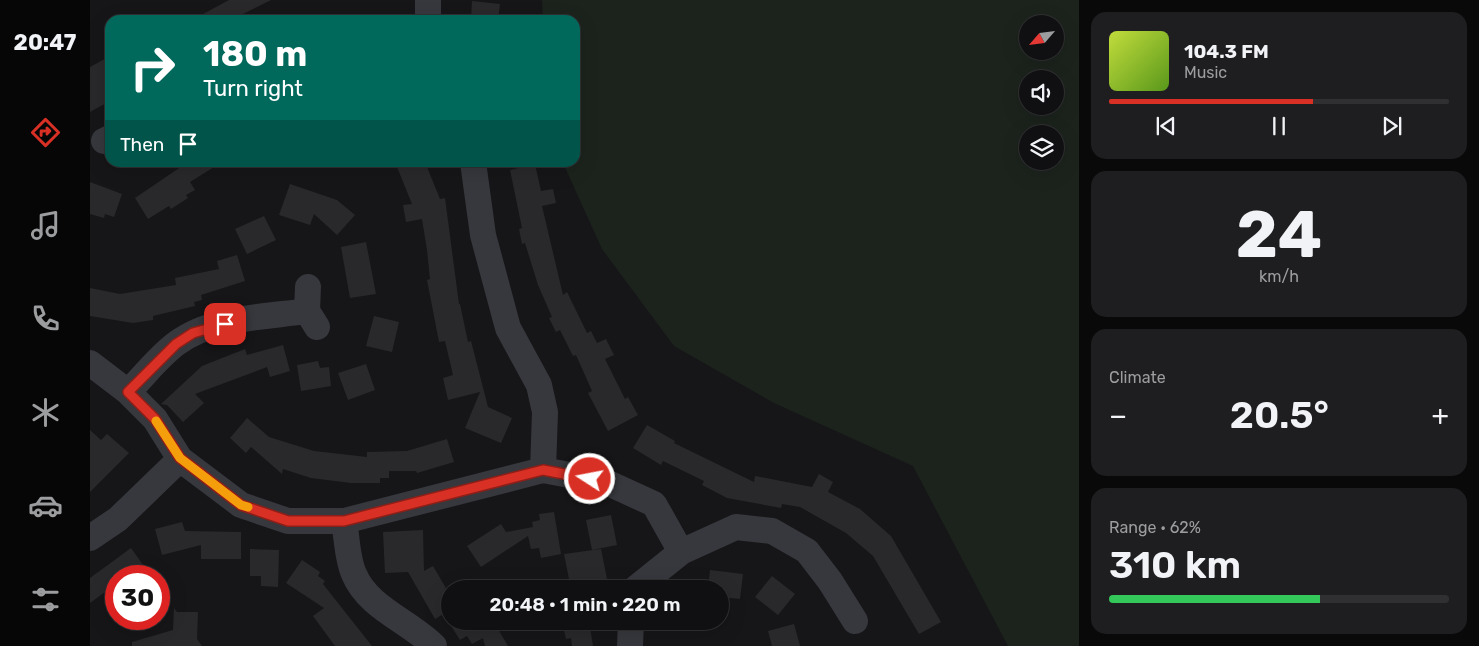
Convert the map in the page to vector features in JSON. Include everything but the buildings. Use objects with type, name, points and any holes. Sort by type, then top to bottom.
[{"type":"street","points":[[428,0],[428,15]]},
{"type":"street","points":[[474,167],[483,234],[508,328],[539,384],[545,412],[543,470]]},
{"type":"street","points":[[128,392],[176,344],[193,333],[225,324],[311,308]]},
{"type":"street","points":[[90,363],[128,392],[155,419],[180,458],[241,505],[288,521],[344,521],[543,470],[606,482],[654,504],[681,552]]},
{"type":"street","points":[[90,538],[118,519],[180,458]]},
{"type":"street","points":[[344,521],[353,573],[364,593],[425,637],[434,646]]},
{"type":"street","points":[[646,580],[681,552],[736,527],[772,531],[807,551],[830,581],[855,622]]},
{"type":"street","points":[[630,646],[631,630]]},
{"type":"shaded area","points":[[542,0],[1079,0],[1079,646],[1008,646],[913,466],[774,403],[674,346],[602,249],[565,167],[580,167],[580,15],[543,15]]},
{"type":"slow traffic","points":[[156,421],[180,458],[241,505],[248,507]]},
{"type":"route","points":[[225,324],[193,333],[176,344],[128,392],[155,419],[180,458],[241,505],[288,521],[344,521],[543,470],[590,479]]}]
